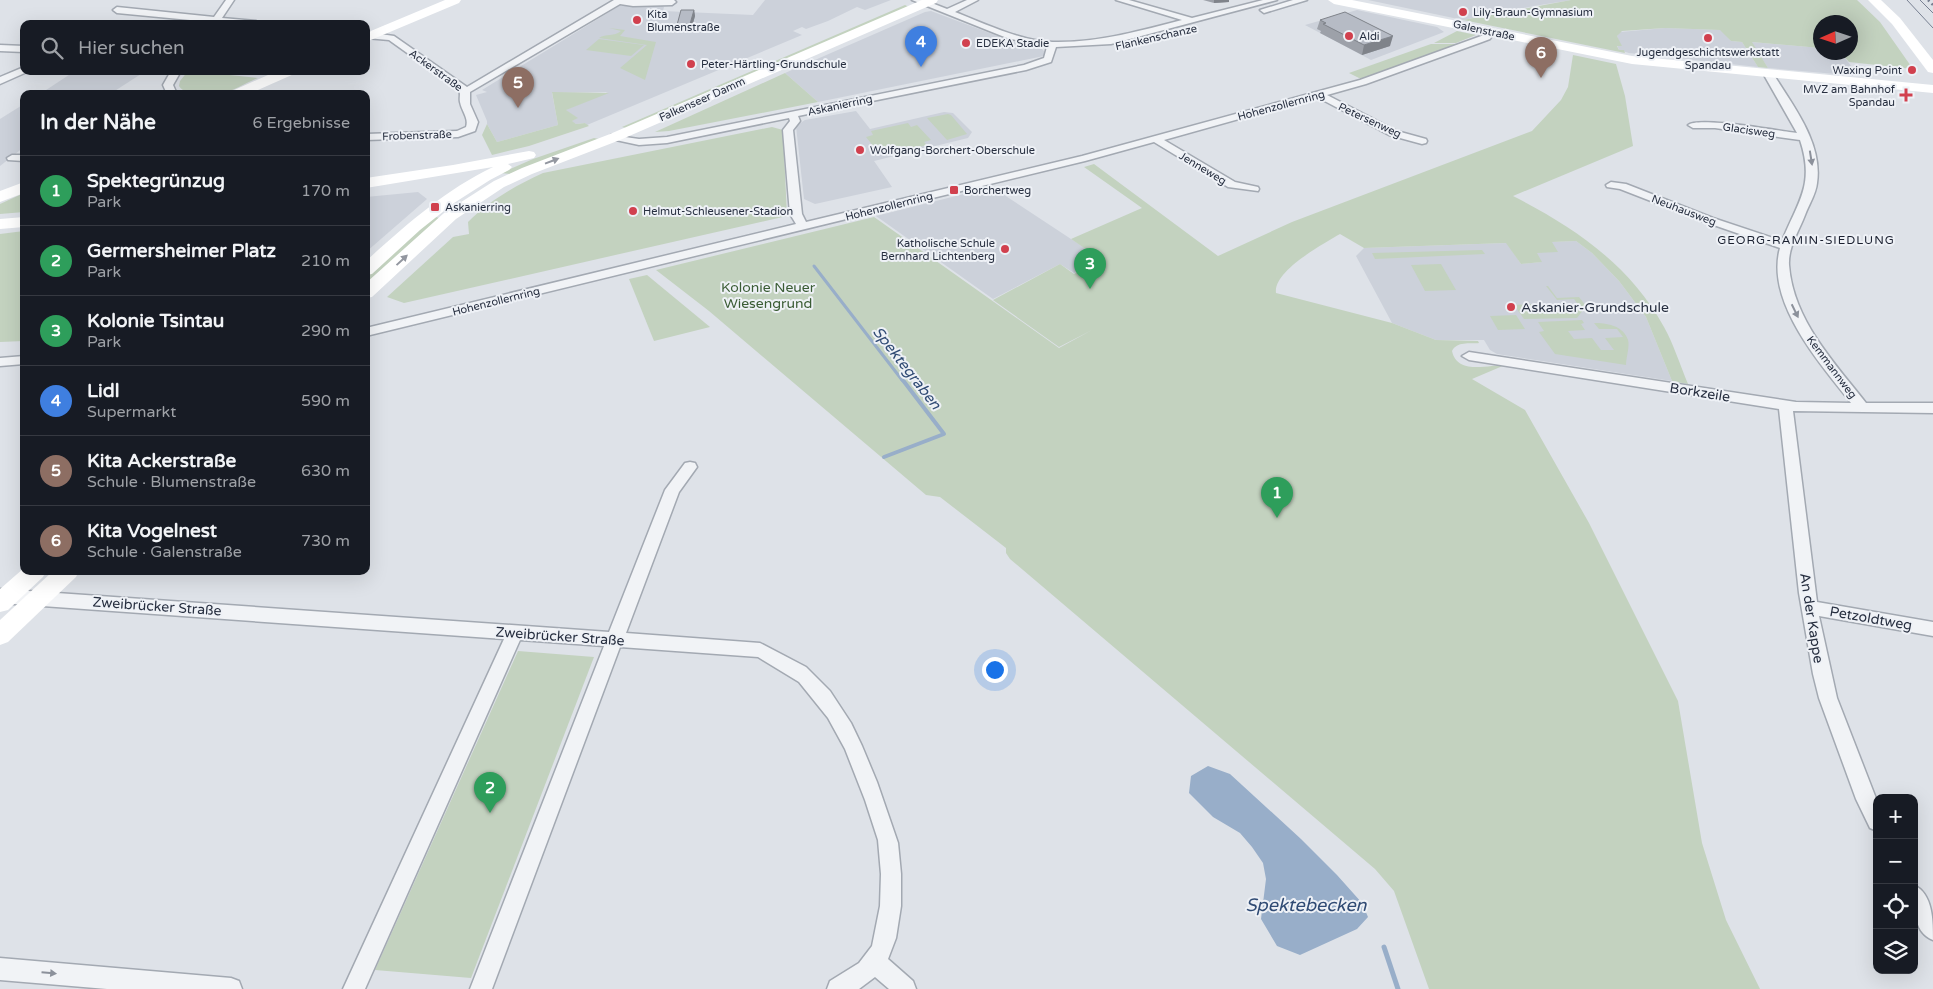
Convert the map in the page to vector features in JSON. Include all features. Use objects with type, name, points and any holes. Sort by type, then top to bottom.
[{"type":"main road","points":[[370,35],[455,0]]},
{"type":"main road","name":"Falkenseer Damm","points":[[493,180],[527,171],[909,0]]},
{"type":"main road","name":"Galenstraße","points":[[1334,0],[1620,58],[1933,90]]},
{"type":"main road","points":[[1874,0],[1896,21],[1933,69]]},
{"type":"main road","name":"Falkenseer Damm","points":[[529,156],[608,134],[924,1]]},
{"type":"main road","points":[[245,90],[279,75]]},
{"type":"main road","points":[[370,182],[529,156]]},
{"type":"main road","points":[[370,289],[437,227],[493,180],[529,156]]},
{"type":"main road","points":[[453,170],[475,171],[493,180]]},
{"type":"main road","points":[[370,189],[425,182],[470,183],[493,180]]},
{"type":"main road","points":[[370,266],[447,199],[470,183]]},
{"type":"main road","points":[[0,197],[20,189]]},
{"type":"main road","points":[[447,199],[466,204]]},
{"type":"main road","points":[[0,224],[20,222]]},
{"type":"main road","points":[[3,598],[30,575]]},
{"type":"main road","points":[[0,635],[64,575]]},
{"type":"street","points":[[128,0],[117,10],[173,15],[203,20]]},
{"type":"street","points":[[216,20],[230,0]]},
{"type":"street","points":[[465,91],[472,89],[620,0],[640,3],[672,1],[670,12]]},
{"type":"street","points":[[947,12],[974,0]]},
{"type":"street","points":[[1120,0],[1194,21]]},
{"type":"street","name":"Flankenschanze","points":[[1106,45],[1273,0]]},
{"type":"street","name":"Flankenschanze","points":[[924,1],[947,12],[1010,36],[1061,48],[1078,49],[1204,26],[1303,0]]},
{"type":"street","points":[[162,20],[173,15]]},
{"type":"street","name":"Flankenschanze","points":[[1194,21],[1204,26]]},
{"type":"street","name":"Hohenzollernring","points":[[370,331],[803,227],[1156,139],[1363,82],[1487,37],[1491,32]]},
{"type":"street","name":"Ackerstraße","points":[[370,36],[392,38],[465,91],[465,104],[473,122],[473,126],[468,131]]},
{"type":"street","name":"Askanierring","points":[[608,134],[639,142],[654,142],[792,115],[1026,67],[1048,60],[1052,45]]},
{"type":"street","points":[[0,48],[20,48]]},
{"type":"street","points":[[0,80],[20,72]]},
{"type":"street","name":"Kemmannweg","points":[[1769,74],[1811,153],[1812,182],[1786,246],[1784,264],[1791,303],[1814,345],[1862,407]]},
{"type":"street","points":[[170,90],[168,85],[174,75]]},
{"type":"street","name":"Petersenweg","points":[[1320,95],[1393,133],[1422,141]]},
{"type":"street","points":[[792,115],[795,121],[788,130],[796,214],[803,227]]},
{"type":"street","name":"Glacisweg","points":[[1693,125],[1715,125],[1804,138]]},
{"type":"street","name":"Frobenstraße","points":[[370,137],[449,135],[468,131]]},
{"type":"street","name":"Jenneweg","points":[[1156,139],[1232,185],[1254,190]]},
{"type":"street","points":[[12,158],[20,158]]},
{"type":"street","name":"Neuhausweg","points":[[1611,184],[1622,186],[1709,220],[1786,246]]},
{"type":"street","name":"Borkzeile","points":[[1470,356],[1785,405],[1933,408]]},
{"type":"street","points":[[0,374],[5,361],[20,360]]},
{"type":"street","name":"An der Kappe","points":[[1785,405],[1809,607],[1816,649],[1828,698],[1873,814]]},
{"type":"street","points":[[481,989],[672,490],[690,467]]},
{"type":"street","name":"Zweibrücker Straße","points":[[3,598],[40,598],[760,650],[786,663],[811,682],[842,724],[870,788],[889,846],[892,892],[887,932],[875,962]]},
{"type":"street","name":"Petzoldtweg","points":[[1809,607],[1933,630]]},
{"type":"street","points":[[354,989],[514,633]]},
{"type":"street","points":[[1918,902],[1933,930]]},
{"type":"street","points":[[838,989],[852,981],[875,962],[905,989]]},
{"type":"street","points":[[0,969],[231,989]]},
{"type":"shaded area","points":[[765,0],[891,0],[865,10],[857,7],[806,29],[802,27],[793,31],[802,35],[587,125],[585,123],[576,124],[571,121],[577,118],[565,110],[608,92],[552,93],[558,125],[497,142],[487,124],[476,95],[487,92],[482,90],[619,6],[661,5],[664,7],[663,11],[753,15]]},
{"type":"shaded area","name":"Lily-Braun-Gymnasium","points":[[1368,0],[1572,0],[1463,20]]},
{"type":"shaded area","points":[[1357,10],[1437,27],[1444,32],[1371,60],[1305,25]]},
{"type":"shaded area","points":[[931,11],[1011,41],[1042,49],[1045,52],[1044,56],[818,102],[785,73],[925,12]]},
{"type":"shaded area","points":[[1665,28],[1721,30],[1731,41],[1742,42],[1758,67],[1629,53],[1619,50],[1617,45],[1621,46],[1617,36],[1620,32]]},
{"type":"shaded area","points":[[1751,42],[1813,47],[1813,60],[1846,60],[1859,76],[1768,68]]},
{"type":"shaded area","points":[[69,75],[139,75],[116,90],[46,90]]},
{"type":"shaded area","points":[[20,106],[20,150],[0,166],[0,119]]},
{"type":"shaded area","name":"Wolfgang-Borchert-Oberschule","points":[[856,111],[870,129],[944,112],[953,113],[972,132],[968,138],[874,161],[892,187],[815,204],[804,199],[796,126],[805,120]]},
{"type":"shaded area","name":"Katholische Schule Bernhard Lichtenberg","points":[[992,187],[1102,259],[1074,273],[1060,264],[993,299],[876,216]]},
{"type":"shaded area","points":[[418,192],[427,199],[370,249],[370,197]]},
{"type":"shaded area","name":"Askanier-Grundschule","points":[[1576,241],[1592,253],[1619,281],[1646,317],[1672,381],[1497,354],[1490,350],[1484,340],[1436,340],[1392,323],[1356,256],[1364,248],[1507,243],[1521,264],[1541,262],[1536,253],[1552,242]]},
{"type":"green space","points":[[1571,0],[1857,0],[1880,22],[1913,69],[1849,62],[1847,60],[1858,60],[1858,15],[1813,15],[1813,47],[1752,42],[1768,68],[1758,67],[1742,42],[1731,41],[1720,30],[1665,28],[1622,31],[1617,36],[1622,46],[1617,46],[1619,50],[1624,50],[1625,53],[1463,20]]},
{"type":"green space","points":[[905,5],[909,7],[629,129],[622,127]]},
{"type":"green space","points":[[609,28],[625,30],[620,36],[656,42],[645,80],[620,68],[647,45],[599,38],[621,31]]},
{"type":"green space","points":[[1457,31],[1476,35],[1456,43],[1434,43]]},
{"type":"green space","points":[[599,39],[644,45],[631,56],[586,50]]},
{"type":"green space","points":[[1431,44],[1459,44],[1363,80],[1349,73]]},
{"type":"green space","name":"Kolonie Neuer Wiesengrund","points":[[1573,55],[1616,64],[1625,96],[1633,146],[1513,196],[1579,235],[1617,266],[1635,285],[1664,327],[1688,384],[1672,381],[1646,317],[1619,281],[1592,253],[1576,241],[1552,242],[1558,252],[1537,253],[1542,262],[1521,264],[1506,243],[1364,248],[1340,234],[1311,251],[1290,267],[1277,285],[1276,293],[1392,323],[1436,340],[1478,341],[1479,343],[1464,344],[1454,348],[1452,351],[1455,358],[1466,366],[1505,365],[1472,379],[1525,410],[1589,523],[1678,701],[1702,843],[1726,920],[1760,989],[1429,989],[1394,891],[1375,869],[1010,559],[1006,553],[1006,548],[940,497],[926,495],[709,311],[656,270],[874,217],[1059,348],[1092,330],[1059,347],[993,300],[1060,264],[1074,274],[1102,260],[1071,239],[1142,208],[1084,167],[1094,164],[1218,256],[1292,222],[1532,131],[1561,100],[1568,87]]},
{"type":"green space","points":[[785,73],[818,102],[669,131],[655,132]]},
{"type":"green space","points":[[185,75],[228,75],[258,78],[232,90],[183,90],[179,86]]},
{"type":"green space","points":[[552,92],[609,93],[566,110],[578,118],[572,121],[576,124],[585,123],[589,126],[529,146],[492,155],[482,135],[487,124],[497,142],[558,125]]},
{"type":"green space","points":[[948,114],[967,134],[947,140],[927,118]]},
{"type":"green space","points":[[908,123],[911,127],[917,125],[931,140],[924,142],[927,145],[888,155],[885,151],[878,152],[866,137],[873,135],[871,131]]},
{"type":"green space","name":"Helmut-Schleusener-Stadion","points":[[772,127],[783,130],[787,216],[404,303],[387,297],[453,237],[469,234],[468,222],[485,207],[513,188],[543,173]]},
{"type":"green space","points":[[594,138],[599,139],[510,174],[501,173],[533,159]]},
{"type":"green space","points":[[20,195],[20,212],[0,214],[0,204]]},
{"type":"green space","points":[[433,216],[439,218],[370,281],[370,274]]},
{"type":"green space","points":[[20,232],[20,341],[0,342],[0,234]]},
{"type":"green space","points":[[1482,250],[1485,254],[1375,259],[1372,253]]},
{"type":"green space","points":[[1441,264],[1456,290],[1425,291],[1411,265]]},
{"type":"green space","points":[[647,275],[710,327],[654,341],[629,279]]},
{"type":"green space","points":[[1546,286],[1557,298],[1579,297],[1586,306],[1577,318],[1524,319],[1514,305],[1533,304],[1538,311],[1552,311],[1551,308],[1579,306],[1574,299],[1557,300]]},
{"type":"green space","points":[[1516,315],[1525,329],[1498,330],[1490,316]]},
{"type":"green space","points":[[1582,320],[1584,323],[1581,324],[1585,330],[1568,331],[1574,339],[1592,338],[1601,350],[1614,350],[1605,338],[1623,337],[1617,329],[1599,329],[1594,323],[1609,324],[1618,328],[1626,335],[1628,349],[1626,365],[1555,354],[1539,332],[1544,331],[1538,322]]},
{"type":"green space","points":[[518,651],[594,657],[471,978],[375,970]]},
{"type":"water","name":"Spektebecken","points":[[1208,766],[1230,774],[1337,875],[1362,903],[1368,917],[1357,929],[1300,955],[1277,946],[1261,919],[1266,879],[1263,863],[1240,833],[1213,817],[1189,793],[1191,776]]},
{"type":"building","points":[[681,10],[694,10],[690,24],[677,25]]},
{"type":"building","points":[[1345,12],[1393,36],[1364,45],[1323,24],[1326,23],[1320,20]]},
{"type":"waterway","name":"Spektegraben","points":[[814,266],[902,380]]},
{"type":"waterway","name":"Spektegraben","points":[[884,457],[944,434],[902,379]]},
{"type":"waterway","name":"Spektegraben","points":[[1384,947],[1398,989]]},
{"type":"tram line","points":[[1907,0],[1933,28]]},
{"type":"tram line","points":[[1920,0],[1933,13]]},
{"type":"railway","points":[[1928,0],[1933,5]]},
{"type":"place","name":"Lily-Braun-Gymnasium","points":[[1463,12]]},
{"type":"place","name":"Kita Blumenstraße","points":[[637,20]]},
{"type":"place","name":"Aldi","points":[[1349,36]]},
{"type":"place","name":"Jugendgeschichtswerkstatt Spandau","points":[[1708,38]]},
{"type":"place","name":"EDEKA Stadie","points":[[966,43]]},
{"type":"place","name":"Peter-Härtling-Grundschule","points":[[691,64]]},
{"type":"place","name":"Lidl","points":[[921,67]]},
{"type":"place","name":"Waxing Point","points":[[1912,70]]},
{"type":"place","name":"Kita Vogelnest","points":[[1541,78]]},
{"type":"place","name":"MVZ am Bahnhof Spandau","points":[[1906,95]]},
{"type":"place","name":"Kita Ackerstraße","points":[[518,108]]},
{"type":"place","name":"Wolfgang-Borchert-Oberschule","points":[[860,150]]},
{"type":"place","name":"Borchertweg","points":[[954,190]]},
{"type":"place","name":"Askanierring","points":[[435,207]]},
{"type":"place","name":"Helmut-Schleusener-Stadion","points":[[633,211]]},
{"type":"place","name":"Katholische Schule Bernhard Lichtenberg","points":[[1005,249]]},
{"type":"place","name":"Kolonie Tsintau","points":[[1090,289]]},
{"type":"place","name":"Askanier-Grundschule","points":[[1511,307]]},
{"type":"place","name":"Spektegrünzug","points":[[1277,518]]},
{"type":"place","name":"Germersheimer Platz","points":[[490,813]]},
{"type":"district","name":"GEORG-RAMIN-SIEDLUNG","points":[[1806,240]]}]
